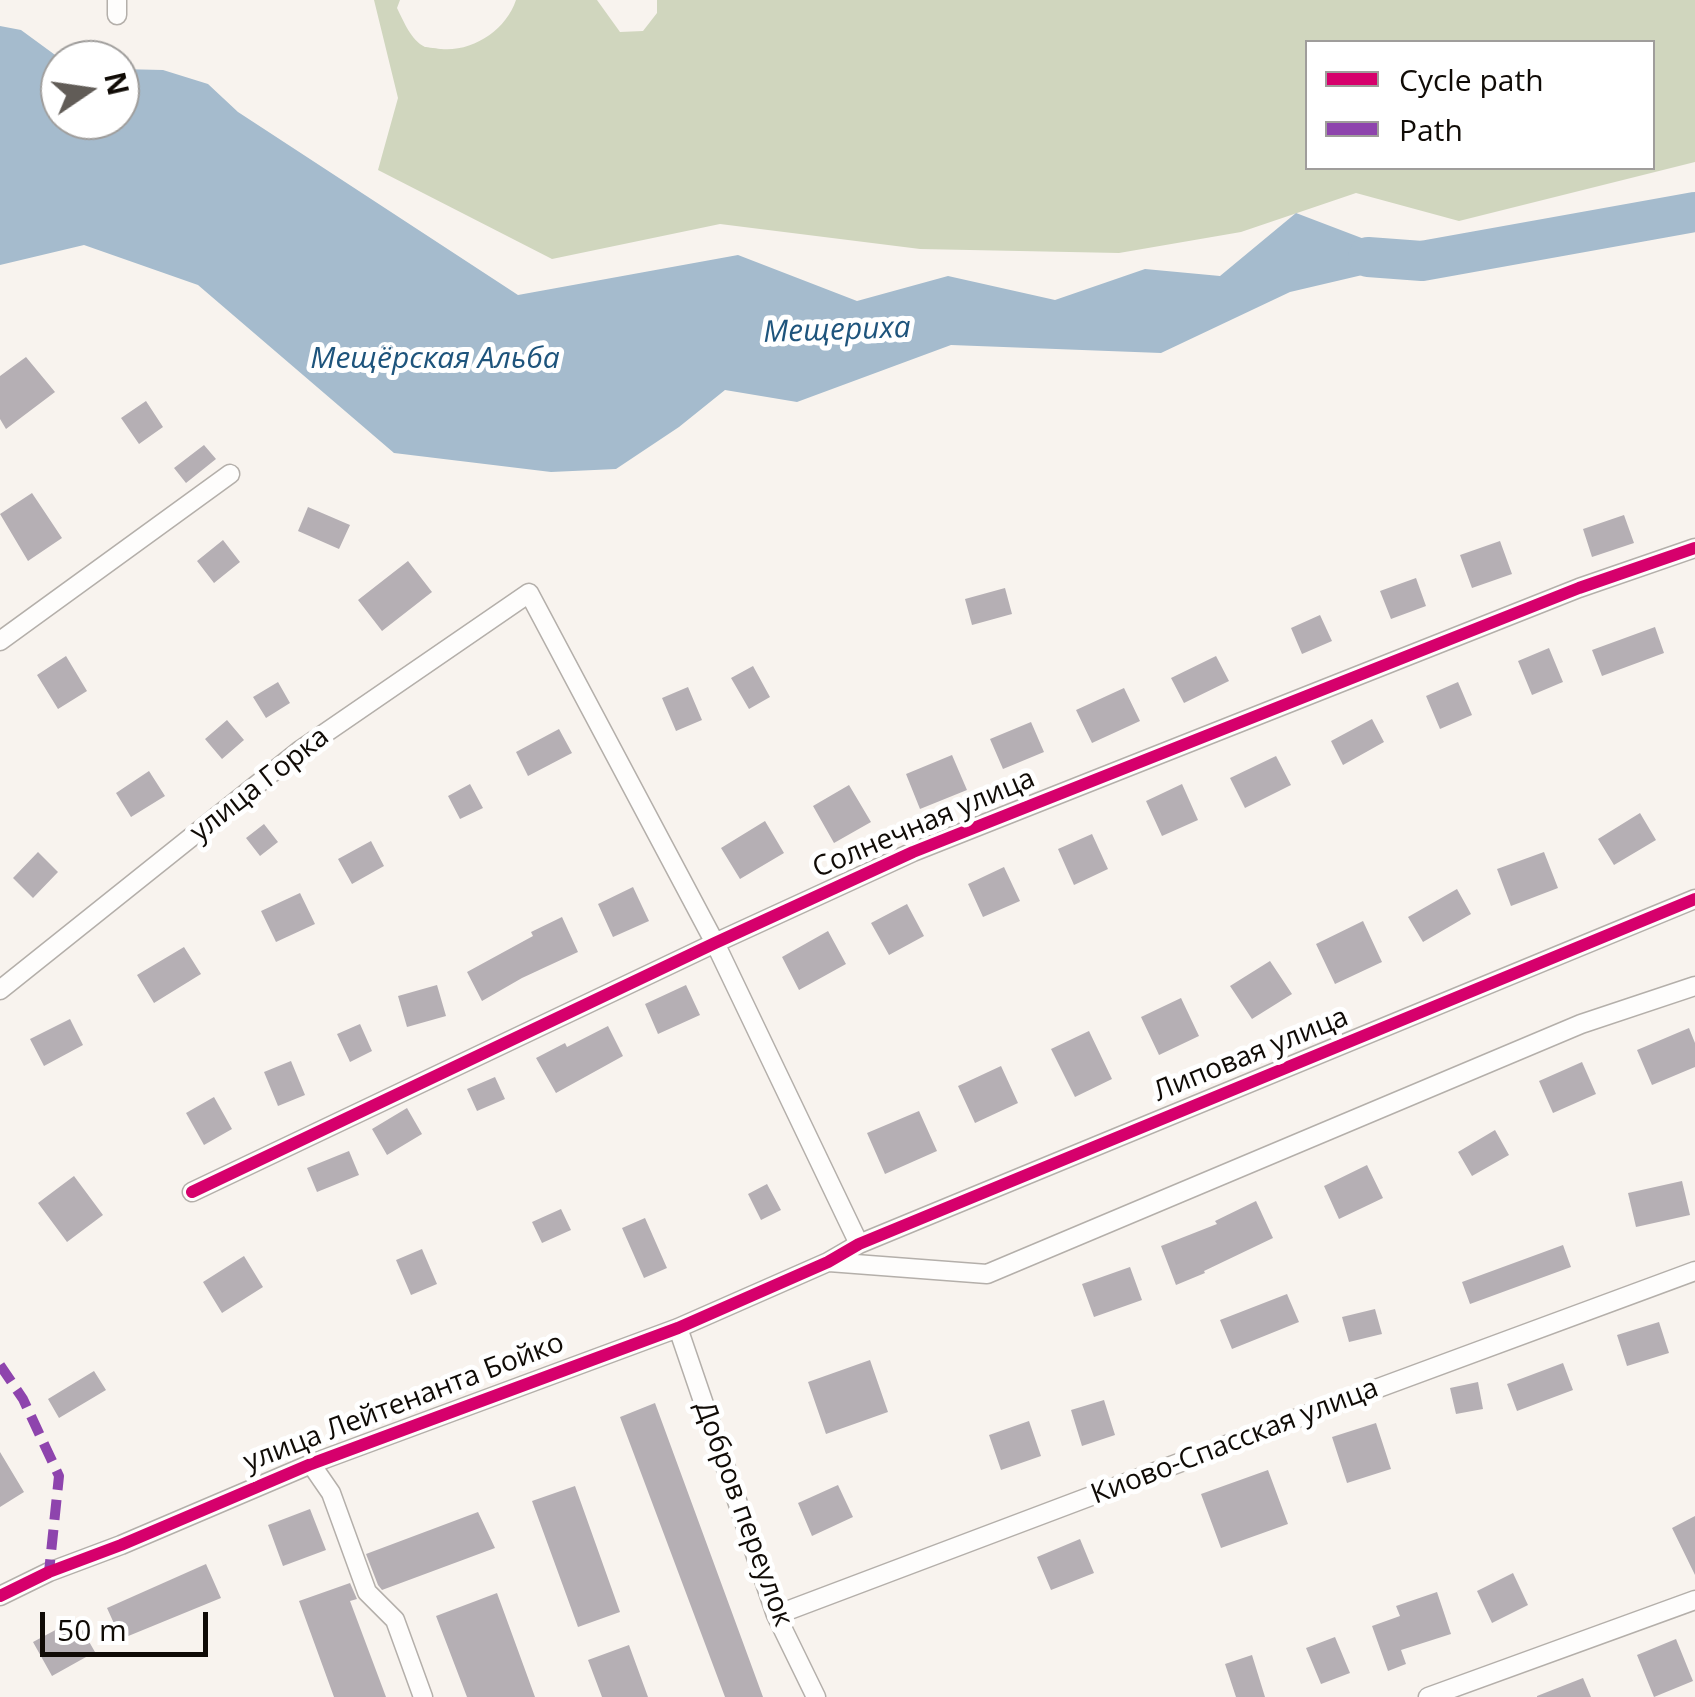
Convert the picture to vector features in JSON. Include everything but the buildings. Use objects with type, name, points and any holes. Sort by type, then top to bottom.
[{"type":"street","points":[[0,641],[230,474]]},
{"type":"street","name":"Солнечная улица","points":[[192,1192],[715,943],[932,845],[1578,588],[1695,548]]},
{"type":"street","name":"улица Горка","points":[[0,990],[299,751],[529,593],[715,943]]},
{"type":"street","name":"Липовая улица","points":[[828,1262],[859,1244],[1695,899]]},
{"type":"street","points":[[715,943],[859,1244]]},
{"type":"street","points":[[828,1262],[987,1274],[1581,1024],[1695,986]]},
{"type":"street","name":"улица Лейтенанта Бойко","points":[[0,1596],[48,1572],[121,1546],[311,1464],[678,1328],[828,1262]]},
{"type":"street","name":"Киово-Спасская улица","points":[[776,1615],[1695,1271]]},
{"type":"street","name":"Добров переулок","points":[[678,1328],[776,1615],[816,1697]]},
{"type":"street","points":[[311,1464],[331,1493],[367,1592],[395,1620],[423,1697]]},
{"type":"street","points":[[1428,1697],[1695,1600]]},
{"type":"green space","points":[[374,0],[400,0],[397,8],[416,40],[425,47],[453,49],[487,37],[505,21],[516,0],[597,0],[620,32],[643,31],[657,13],[657,0],[1695,0],[1695,162],[1459,221],[1356,193],[1241,232],[1119,253],[920,249],[720,224],[552,259],[378,170],[398,98]]},
{"type":"water","name":"Мещёрская Альба","points":[[0,26],[21,30],[40,44],[40,140],[140,140],[140,69],[163,70],[208,84],[238,112],[518,295],[738,255],[857,301],[948,276],[1055,300],[1145,269],[1220,276],[1296,213],[1422,261],[1290,292],[1161,353],[951,345],[797,402],[725,390],[616,469],[551,472],[394,453],[198,285],[84,245],[0,265]]},
{"type":"waterway","name":"Мещериха","points":[[1368,257],[1422,261],[1695,212]]},
{"type":"marked path","points":[[0,1365],[23,1399],[59,1476],[49,1572]]},
{"type":"cycle path","points":[[192,1192],[913,852],[1579,588],[1695,548]]},
{"type":"cycle path","points":[[0,1596],[311,1464],[678,1328],[828,1262],[859,1244],[1695,899]]}]
